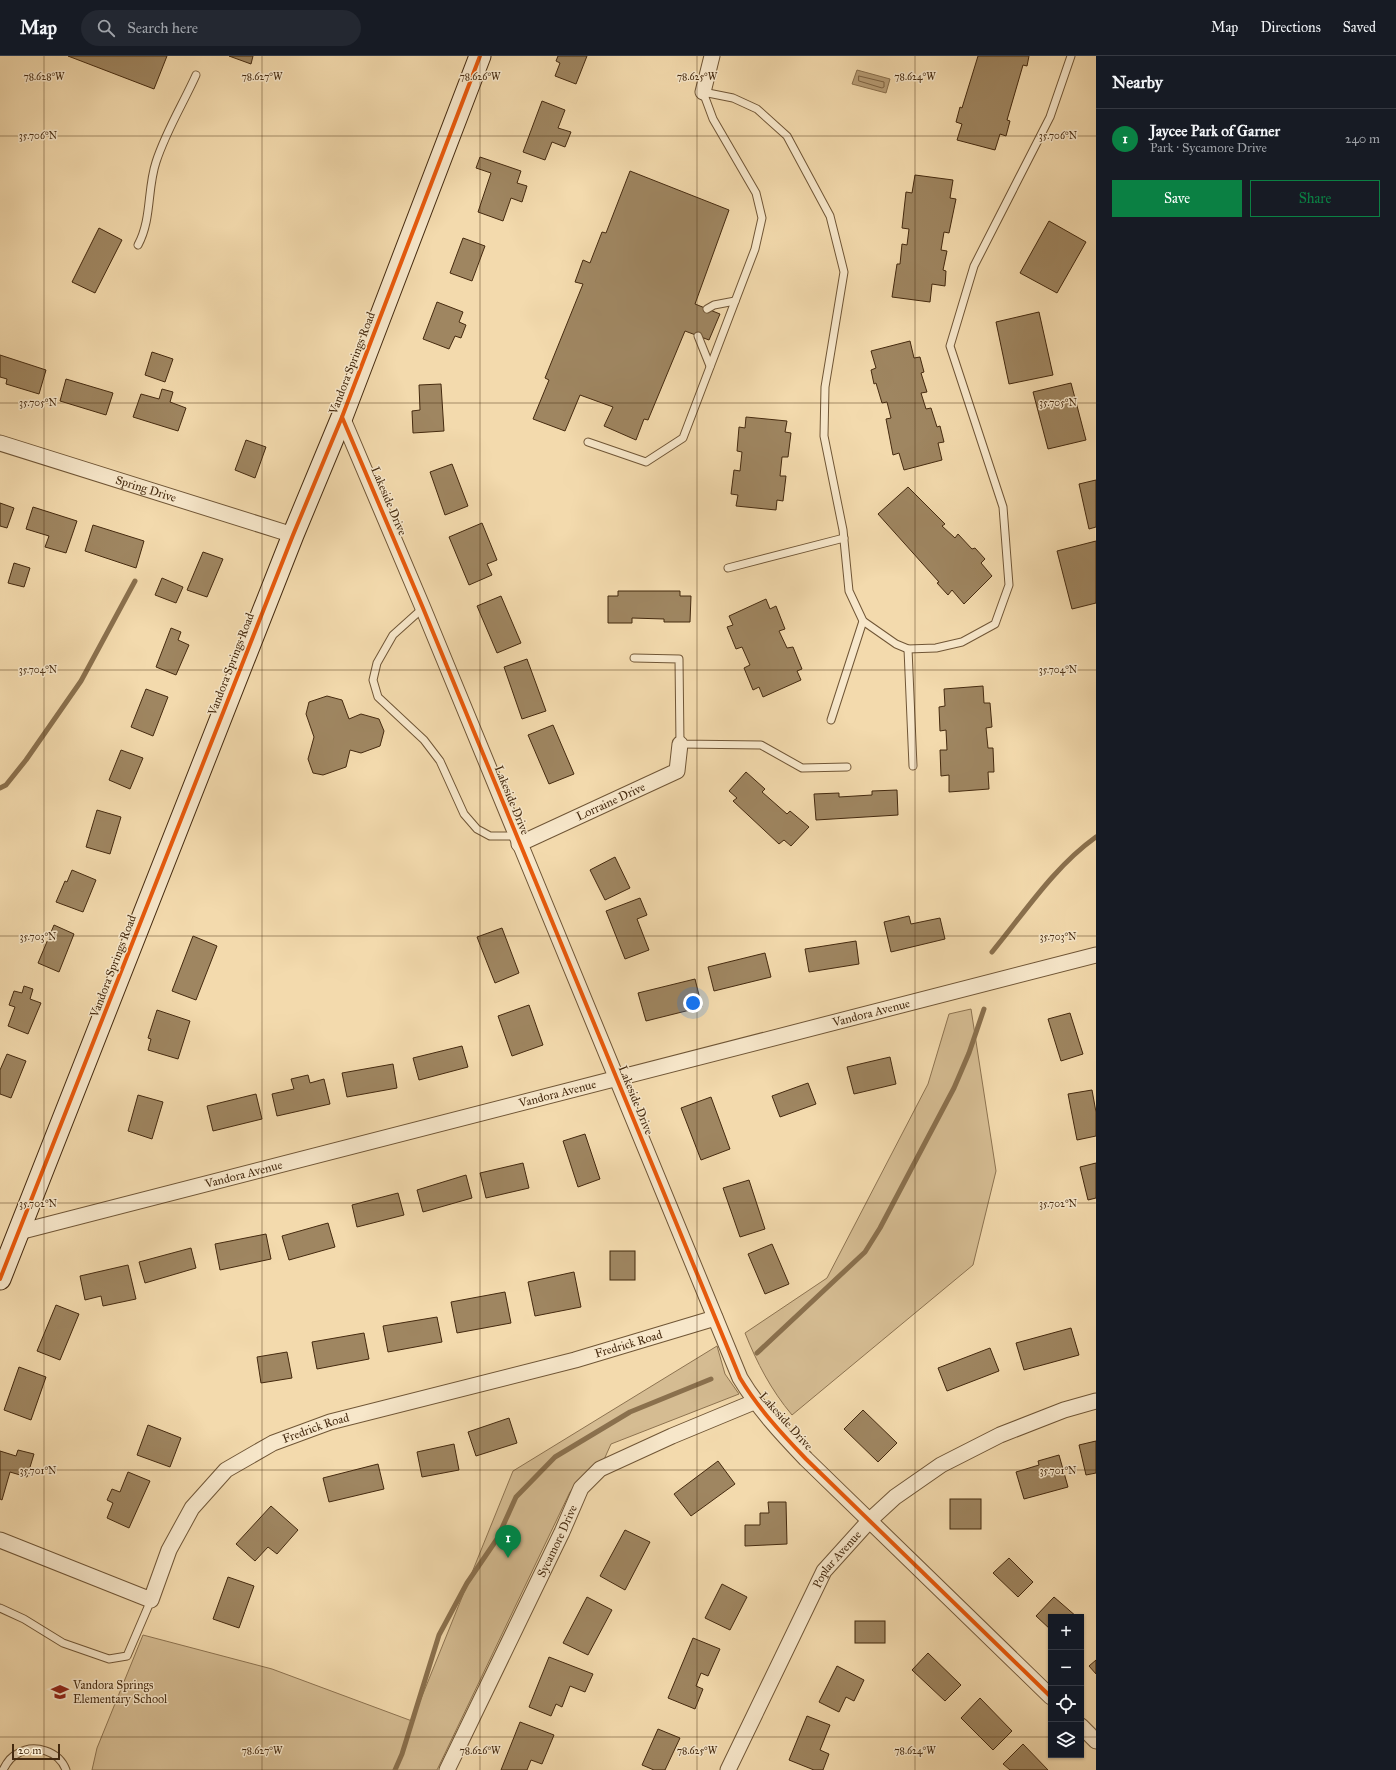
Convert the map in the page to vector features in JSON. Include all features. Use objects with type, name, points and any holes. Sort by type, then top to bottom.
[{"type":"street","name":"Vandora Springs Road","points":[[0,1279],[293,534],[342,417],[480,56]]},
{"type":"street","points":[[703,92],[712,56]]},
{"type":"street","name":"Lakeside Drive","points":[[342,417],[423,608],[740,1378],[754,1402],[770,1422],[1048,1694]]},
{"type":"street","name":"Spring Drive","points":[[0,443],[293,534]]},
{"type":"street","name":"Lorraine Drive","points":[[518,840],[677,771],[680,744]]},
{"type":"street","name":"Vandora Avenue","points":[[19,1232],[1096,955]]},
{"type":"street","name":"Fredrick Road","points":[[151,1600],[169,1550],[192,1508],[226,1470],[273,1443],[330,1422],[575,1360],[715,1318]]},
{"type":"street","name":"Poplar Avenue","points":[[728,1770],[824,1571],[870,1520],[894,1497],[941,1465],[1000,1435],[1064,1410],[1096,1401]]},
{"type":"street","name":"Sycamore Drive","points":[[447,1770],[562,1532],[581,1488],[600,1469],[672,1436],[754,1402]]},
{"type":"street","points":[[0,1540],[151,1600]]},
{"type":"street","points":[[1084,1729],[1096,1741]]},
{"type":"lane","points":[[703,92],[733,98],[757,109],[787,136],[830,216],[844,272],[825,387],[824,436],[844,538],[849,591],[863,621],[896,644],[908,649],[936,648],[962,642],[995,624],[1009,585],[1003,507],[950,346],[974,266],[1050,117],[1071,56]]},
{"type":"lane","points":[[138,245],[143,235],[149,209],[150,184],[156,162],[167,131],[196,75]]},
{"type":"lane","points":[[588,442],[646,462],[683,438],[755,249],[762,218],[756,193],[713,119],[703,92]]},
{"type":"lane","points":[[707,309],[714,305],[735,301]]},
{"type":"lane","points":[[698,336],[710,366]]},
{"type":"lane","points":[[728,568],[844,538]]},
{"type":"lane","points":[[423,608],[393,635],[377,663],[372,680],[378,697],[424,740],[440,761],[464,814],[477,829],[490,836],[518,840]]},
{"type":"lane","points":[[830,720],[863,621]]},
{"type":"lane","points":[[908,649],[913,766]]},
{"type":"lane","points":[[634,658],[679,659],[680,744],[761,745],[802,768],[847,767]]},
{"type":"lane","points":[[0,1608],[24,1619],[63,1643],[109,1659],[127,1656],[151,1600]]},
{"type":"lane","points":[[3,1770],[8,1761],[17,1753],[28,1749],[39,1749],[50,1752],[59,1758],[66,1770]]},
{"type":"shaded area","points":[[971,1009],[996,1171],[973,1265],[792,1415],[777,1396],[765,1376],[745,1333],[827,1278],[928,1084],[949,1014]]},
{"type":"shaded area","points":[[717,1346],[725,1374],[739,1394],[611,1444],[602,1464],[579,1481],[570,1492],[437,1770],[92,1770],[97,1748],[143,1635],[272,1669],[412,1721],[513,1471]]},
{"type":"water","points":[[857,70],[890,79],[886,93],[852,84]]},
{"type":"building","points":[[68,56],[167,56],[154,89]]},
{"type":"building","points":[[229,56],[253,56],[251,64]]},
{"type":"building","points":[[558,56],[587,56],[576,84],[555,76],[560,63],[556,61]]},
{"type":"building","points":[[978,56],[1029,56],[1027,66],[1023,65],[1007,120],[1010,121],[1006,136],[1000,134],[995,150],[957,140],[962,124],[956,122],[960,107],[962,108]]},
{"type":"building","points":[[542,101],[565,110],[558,128],[571,132],[565,147],[552,142],[545,160],[523,152]]},
{"type":"building","points":[[480,157],[521,171],[517,183],[527,186],[522,202],[511,198],[503,221],[478,212],[491,173],[476,168]]},
{"type":"building","points":[[630,171],[729,210],[695,304],[720,314],[709,340],[685,331],[648,420],[644,419],[636,440],[604,426],[613,407],[580,395],[565,431],[533,419],[549,380],[545,378],[583,284],[575,282],[583,260],[590,263],[602,232],[606,233]]},
{"type":"building","points":[[915,175],[953,180],[950,198],[956,199],[949,233],[944,232],[941,250],[947,251],[943,270],[946,271],[945,286],[932,284],[930,302],[892,297],[897,264],[900,264],[902,244],[907,245],[909,229],[902,228],[906,192],[912,193]]},
{"type":"building","points":[[1049,221],[1086,242],[1057,293],[1020,273]]},
{"type":"building","points":[[99,228],[122,240],[95,293],[72,282]]},
{"type":"building","points":[[463,238],[485,246],[472,281],[450,273]]},
{"type":"building","points":[[437,302],[463,312],[459,322],[466,325],[461,338],[455,336],[449,349],[423,339]]},
{"type":"building","points":[[1039,312],[1053,375],[1009,384],[996,322]]},
{"type":"building","points":[[910,341],[914,358],[920,357],[924,372],[921,373],[927,392],[921,393],[926,409],[931,408],[937,427],[940,426],[944,442],[938,443],[942,460],[904,470],[899,453],[893,455],[886,419],[891,418],[887,402],[882,403],[876,383],[874,384],[871,370],[876,368],[871,351]]},
{"type":"building","points":[[152,352],[173,359],[165,382],[145,375]]},
{"type":"building","points":[[0,355],[46,370],[39,394],[6,384],[7,379],[0,377]]},
{"type":"building","points":[[66,379],[113,393],[106,415],[60,401]]},
{"type":"building","points":[[1071,383],[1086,440],[1048,449],[1033,392]]},
{"type":"building","points":[[441,384],[444,431],[413,433],[412,411],[420,410],[419,385]]},
{"type":"building","points":[[162,389],[173,392],[170,402],[186,408],[178,431],[133,417],[141,394],[159,399]]},
{"type":"building","points":[[746,417],[787,421],[785,432],[791,433],[788,457],[782,457],[780,476],[786,476],[783,501],[777,500],[776,510],[736,506],[738,495],[731,494],[734,470],[740,471],[742,452],[737,451],[739,427],[745,428]]},
{"type":"building","points":[[246,440],[266,447],[255,478],[235,470]]},
{"type":"building","points":[[452,464],[468,506],[445,515],[430,472]]},
{"type":"building","points":[[1096,480],[1096,527],[1089,529],[1079,484]]},
{"type":"building","points":[[908,487],[945,524],[942,526],[955,538],[958,534],[972,549],[975,548],[985,559],[981,563],[992,576],[964,604],[952,590],[948,595],[937,583],[939,582],[878,514]]},
{"type":"building","points":[[0,503],[14,508],[7,528],[0,526]]},
{"type":"building","points":[[33,507],[77,521],[66,553],[45,547],[49,536],[26,529]]},
{"type":"building","points":[[482,523],[497,560],[487,564],[492,575],[469,585],[449,537]]},
{"type":"building","points":[[93,525],[144,541],[136,568],[85,551]]},
{"type":"building","points":[[1096,541],[1096,603],[1072,609],[1057,551]]},
{"type":"building","points":[[203,552],[223,559],[207,597],[187,590]]},
{"type":"building","points":[[14,563],[30,568],[24,587],[8,583]]},
{"type":"building","points":[[162,578],[183,587],[176,603],[155,595]]},
{"type":"building","points":[[618,591],[680,591],[680,596],[691,596],[690,622],[664,622],[664,619],[632,618],[632,623],[608,623],[608,596],[618,596]]},
{"type":"building","points":[[501,596],[521,643],[497,653],[477,606]]},
{"type":"building","points":[[766,599],[770,609],[776,606],[785,629],[779,631],[787,648],[793,647],[802,669],[797,671],[801,680],[763,697],[759,687],[753,690],[744,668],[750,665],[742,647],[736,649],[727,627],[733,625],[729,616]]},
{"type":"building","points":[[171,628],[181,632],[178,640],[189,645],[176,675],[156,667]]},
{"type":"building","points":[[527,659],[546,711],[522,719],[504,667]]},
{"type":"building","points":[[983,686],[984,703],[990,703],[992,727],[986,728],[988,748],[993,748],[994,772],[988,772],[989,789],[949,792],[949,775],[941,776],[940,750],[947,750],[946,730],[940,731],[939,707],[945,706],[944,689]]},
{"type":"building","points":[[146,689],[168,697],[153,736],[131,727]]},
{"type":"building","points":[[327,696],[342,700],[349,719],[361,714],[379,719],[384,731],[380,746],[361,753],[350,750],[346,767],[323,775],[313,773],[308,759],[314,737],[306,714],[309,702]]},
{"type":"building","points":[[553,725],[574,774],[549,784],[528,735]]},
{"type":"building","points":[[121,750],[143,758],[130,789],[109,780]]},
{"type":"building","points":[[746,772],[765,789],[762,792],[787,814],[790,811],[809,827],[791,846],[784,840],[779,844],[733,801],[737,798],[729,791]]},
{"type":"building","points":[[897,790],[898,815],[816,820],[814,794],[839,793],[839,797],[872,795],[872,791]]},
{"type":"building","points":[[97,810],[121,817],[110,854],[86,847]]},
{"type":"building","points":[[615,857],[630,888],[605,900],[590,870]]},
{"type":"building","points":[[72,870],[96,880],[83,912],[56,902],[65,881],[67,882]]},
{"type":"building","points":[[640,898],[647,915],[637,919],[649,950],[625,959],[606,911]]},
{"type":"building","points":[[909,916],[911,924],[940,918],[945,939],[891,952],[884,922]]},
{"type":"building","points":[[54,925],[74,934],[59,972],[38,963]]},
{"type":"building","points":[[502,928],[519,973],[495,983],[477,937]]},
{"type":"building","points":[[193,936],[217,946],[196,1000],[172,991]]},
{"type":"building","points":[[856,941],[859,964],[809,972],[805,949]]},
{"type":"building","points":[[765,953],[771,977],[714,991],[708,967]]},
{"type":"building","points":[[695,979],[702,1007],[646,1021],[638,993]]},
{"type":"building","points":[[24,986],[33,989],[30,999],[41,1003],[28,1034],[8,1026],[15,1007],[9,1005],[14,991],[22,993]]},
{"type":"building","points":[[529,1005],[543,1045],[512,1056],[498,1016]]},
{"type":"building","points":[[157,1010],[190,1021],[178,1059],[148,1050],[151,1039],[148,1038]]},
{"type":"building","points":[[1070,1013],[1083,1054],[1061,1061],[1048,1019]]},
{"type":"building","points":[[462,1046],[468,1067],[419,1080],[413,1058]]},
{"type":"building","points":[[7,1054],[26,1061],[11,1098],[0,1094],[0,1070]]},
{"type":"building","points":[[890,1057],[896,1084],[854,1094],[847,1067]]},
{"type":"building","points":[[393,1064],[397,1088],[347,1097],[342,1073]]},
{"type":"building","points":[[308,1075],[310,1083],[324,1079],[330,1104],[277,1116],[272,1094],[294,1089],[291,1079]]},
{"type":"building","points":[[808,1083],[816,1104],[780,1117],[772,1096]]},
{"type":"building","points":[[1092,1090],[1096,1112],[1096,1136],[1077,1140],[1068,1094]]},
{"type":"building","points":[[256,1094],[262,1119],[213,1131],[207,1106]]},
{"type":"building","points":[[138,1095],[163,1102],[152,1139],[128,1131]]},
{"type":"building","points":[[711,1097],[730,1149],[701,1160],[681,1108]]},
{"type":"building","points":[[585,1134],[600,1179],[578,1187],[563,1141]]},
{"type":"building","points":[[523,1163],[529,1188],[486,1198],[480,1173]]},
{"type":"building","points":[[1096,1163],[1096,1198],[1088,1200],[1080,1167]]},
{"type":"building","points":[[466,1175],[472,1198],[423,1212],[417,1190]]},
{"type":"building","points":[[749,1180],[765,1229],[740,1237],[723,1188]]},
{"type":"building","points":[[398,1193],[404,1215],[357,1227],[352,1205]]},
{"type":"building","points":[[328,1223],[335,1247],[289,1260],[282,1236]]},
{"type":"building","points":[[266,1234],[271,1259],[220,1270],[215,1244]]},
{"type":"building","points":[[772,1244],[789,1284],[765,1294],[748,1254]]},
{"type":"building","points":[[191,1248],[196,1268],[145,1283],[139,1262]]},
{"type":"building","points":[[610,1251],[635,1251],[635,1280],[610,1280]]},
{"type":"building","points":[[128,1265],[136,1299],[103,1306],[101,1296],[85,1300],[80,1276]]},
{"type":"building","points":[[574,1272],[581,1307],[535,1316],[528,1282]]},
{"type":"building","points":[[505,1292],[511,1323],[457,1333],[451,1302]]},
{"type":"building","points":[[56,1305],[79,1314],[60,1360],[37,1351]]},
{"type":"building","points":[[437,1317],[442,1342],[388,1352],[383,1326]]},
{"type":"building","points":[[1071,1328],[1079,1355],[1024,1370],[1016,1343]]},
{"type":"building","points":[[364,1333],[369,1359],[317,1369],[312,1342]]},
{"type":"building","points":[[990,1348],[999,1371],[947,1391],[938,1368]]},
{"type":"building","points":[[287,1352],[292,1378],[261,1383],[257,1357]]},
{"type":"building","points":[[19,1367],[46,1377],[31,1420],[4,1410]]},
{"type":"building","points":[[863,1410],[897,1443],[878,1462],[844,1429]]},
{"type":"building","points":[[509,1418],[517,1443],[476,1456],[468,1432]]},
{"type":"building","points":[[148,1425],[181,1438],[170,1467],[137,1455]]},
{"type":"building","points":[[1096,1441],[1096,1473],[1086,1475],[1079,1445]]},
{"type":"building","points":[[454,1444],[459,1470],[422,1477],[417,1452]]},
{"type":"building","points":[[18,1450],[34,1454],[27,1477],[10,1472],[2,1500],[0,1499],[0,1451],[16,1456]]},
{"type":"building","points":[[1059,1455],[1068,1487],[1024,1499],[1016,1472],[1039,1465],[1038,1461]]},
{"type":"building","points":[[718,1461],[735,1484],[691,1516],[674,1494]]},
{"type":"building","points":[[378,1464],[384,1489],[329,1502],[323,1478]]},
{"type":"building","points":[[128,1472],[150,1481],[129,1528],[107,1518],[113,1503],[107,1500],[112,1489],[120,1492]]},
{"type":"building","points":[[950,1499],[981,1499],[981,1529],[950,1529]]},
{"type":"building","points":[[768,1502],[786,1502],[787,1544],[745,1546],[745,1525],[760,1525],[760,1513],[769,1513]]},
{"type":"building","points":[[271,1506],[298,1530],[277,1554],[268,1547],[255,1561],[236,1544]]},
{"type":"building","points":[[625,1530],[650,1542],[625,1590],[600,1576]]},
{"type":"building","points":[[1009,1558],[1033,1582],[1018,1597],[993,1573]]},
{"type":"building","points":[[228,1577],[254,1586],[239,1628],[213,1619]]},
{"type":"building","points":[[722,1584],[747,1597],[730,1630],[705,1618]]},
{"type":"building","points":[[587,1597],[612,1610],[588,1655],[563,1643]]},
{"type":"building","points":[[1054,1597],[1074,1614],[1048,1614],[1048,1627],[1036,1616]]},
{"type":"building","points":[[855,1621],[885,1621],[885,1643],[855,1643]]},
{"type":"building","points":[[693,1638],[720,1649],[708,1676],[701,1673],[696,1686],[703,1689],[695,1709],[668,1698]]},
{"type":"building","points":[[928,1653],[961,1685],[945,1701],[912,1670]]},
{"type":"building","points":[[549,1657],[593,1674],[585,1692],[570,1686],[562,1707],[556,1704],[551,1716],[529,1707]]},
{"type":"building","points":[[1096,1660],[1096,1674],[1089,1666]]},
{"type":"building","points":[[837,1666],[864,1680],[854,1701],[846,1697],[839,1712],[819,1702]]},
{"type":"building","points":[[980,1698],[1012,1731],[993,1750],[961,1718]]},
{"type":"building","points":[[807,1716],[830,1725],[820,1750],[829,1754],[823,1770],[814,1770],[789,1760]]},
{"type":"building","points":[[520,1722],[554,1735],[542,1764],[531,1760],[527,1770],[501,1770]]},
{"type":"building","points":[[658,1729],[680,1738],[665,1770],[654,1770],[642,1765]]},
{"type":"building","points":[[1023,1744],[1048,1770],[1010,1770],[1003,1764]]},
{"type":"waterway","points":[[0,788],[6,785],[26,760],[81,681],[135,581]]},
{"type":"waterway","points":[[992,952],[1053,876],[1096,837]]},
{"type":"waterway","points":[[757,1353],[865,1252],[880,1228],[954,1088],[969,1053],[984,1009]]},
{"type":"waterway","points":[[395,1770],[402,1754],[439,1635],[467,1583],[497,1539],[516,1497],[555,1457],[630,1412],[711,1379]]},
{"type":"cycle path","points":[[0,1279],[293,535],[342,417],[480,56]]},
{"type":"cycle path","points":[[342,417],[423,608],[740,1378],[754,1400],[770,1420],[806,1459],[1048,1694]]},
{"type":"place","name":"Jaycee Park of Garner","points":[[508,1558]]},
{"type":"place","name":"Vandora Springs Elementary School","points":[[60,1692]]}]
